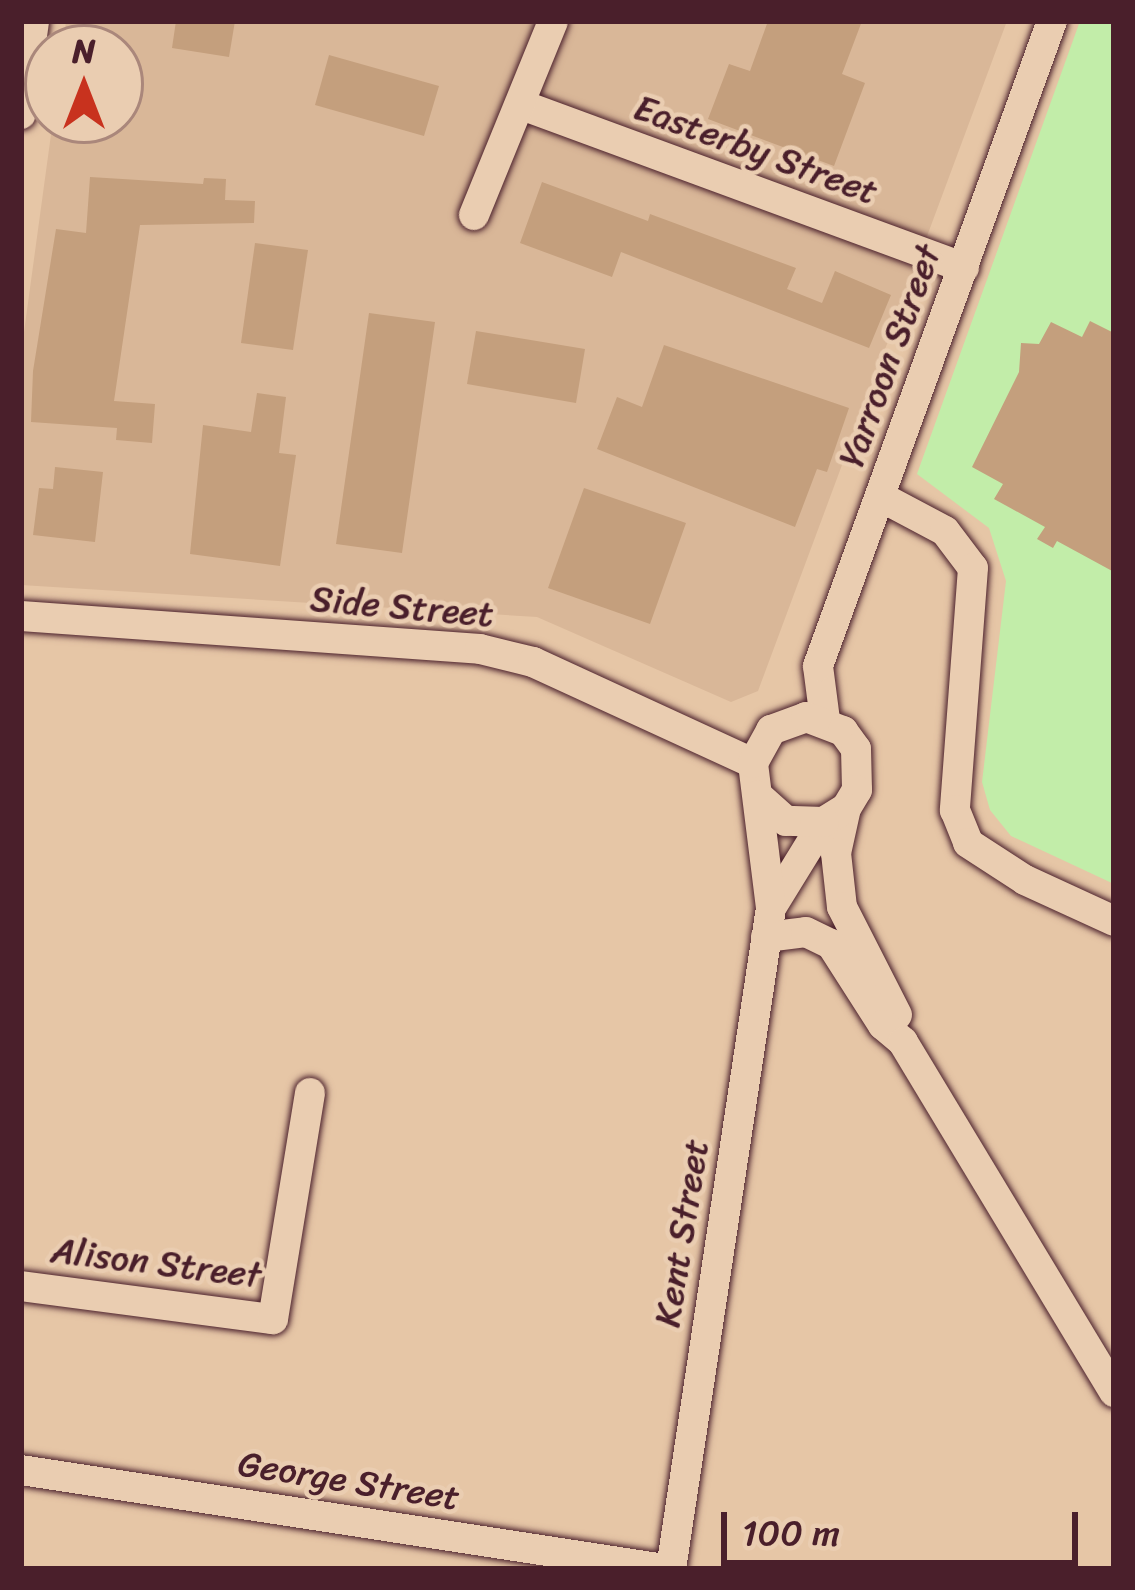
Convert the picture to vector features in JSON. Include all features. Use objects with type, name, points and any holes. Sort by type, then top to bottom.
[{"type":"street","points":[[21,114],[34,21]]},
{"type":"street","points":[[474,215],[553,21]]},
{"type":"street","name":"Yarroon Street","points":[[825,720],[818,666],[1052,21]]},
{"type":"street","name":"Easterby Street","points":[[522,105],[964,268]]},
{"type":"street","points":[[881,497],[945,530],[973,568],[955,810],[968,842],[1025,880],[1114,921]]},
{"type":"street","name":"Side Street","points":[[21,616],[480,649],[533,662],[752,763]]},
{"type":"street","points":[[835,815],[786,821],[758,796],[752,763],[771,730],[806,716],[825,720],[856,748],[861,769],[835,815],[842,907],[899,1019],[902,1042]]},
{"type":"street","name":"Kent Street","points":[[667,1569],[768,922],[758,796]]},
{"type":"street","name":"Kent Street","points":[[768,922],[835,815]]},
{"type":"street","points":[[768,922],[831,944],[883,1025],[902,1042],[1114,1392]]},
{"type":"street","name":"Alison Street","points":[[21,1286],[273,1319],[310,1093]]},
{"type":"street","name":"George Street","points":[[21,1470],[474,1554],[667,1569]]},
{"type":"shaded area","points":[[1007,21],[758,691],[731,702],[537,617],[21,585],[21,354],[50,144],[144,144],[144,24],[66,24]]},
{"type":"green space","points":[[1080,21],[1114,21],[1114,884],[1011,836],[990,810],[982,782],[1006,581],[989,528],[917,474]]},
{"type":"building","points":[[176,21],[235,21],[229,57],[172,48]]},
{"type":"building","points":[[768,21],[862,21],[842,74],[865,83],[834,166],[708,119],[729,64],[750,71]]},
{"type":"building","points":[[329,55],[439,86],[424,136],[315,105]]},
{"type":"building","points":[[90,177],[203,184],[204,178],[226,179],[225,200],[255,201],[254,223],[140,225],[114,401],[155,404],[152,443],[116,440],[117,428],[31,422],[33,371],[56,229],[86,233]]},
{"type":"building","points":[[542,182],[648,221],[650,214],[796,268],[787,289],[822,303],[835,271],[891,295],[869,348],[621,252],[612,277],[520,243]]},
{"type":"building","points":[[255,243],[308,250],[293,350],[241,343]]},
{"type":"building","points":[[369,313],[435,322],[402,553],[336,544]]},
{"type":"building","points":[[1090,321],[1114,333],[1114,572],[1057,541],[1053,548],[1037,539],[1045,527],[994,499],[1003,484],[972,467],[1019,372],[1021,343],[1039,344],[1051,322],[1082,337]]},
{"type":"building","points":[[476,331],[585,349],[576,403],[467,384]]},
{"type":"building","points":[[664,345],[849,408],[827,472],[817,469],[795,527],[597,449],[617,397],[642,407]]},
{"type":"building","points":[[257,393],[286,397],[279,453],[296,455],[280,566],[190,554],[203,425],[251,432]]},
{"type":"building","points":[[55,467],[103,472],[95,542],[33,535],[39,488],[53,489]]},
{"type":"building","points":[[584,488],[686,523],[650,624],[548,588]]}]
